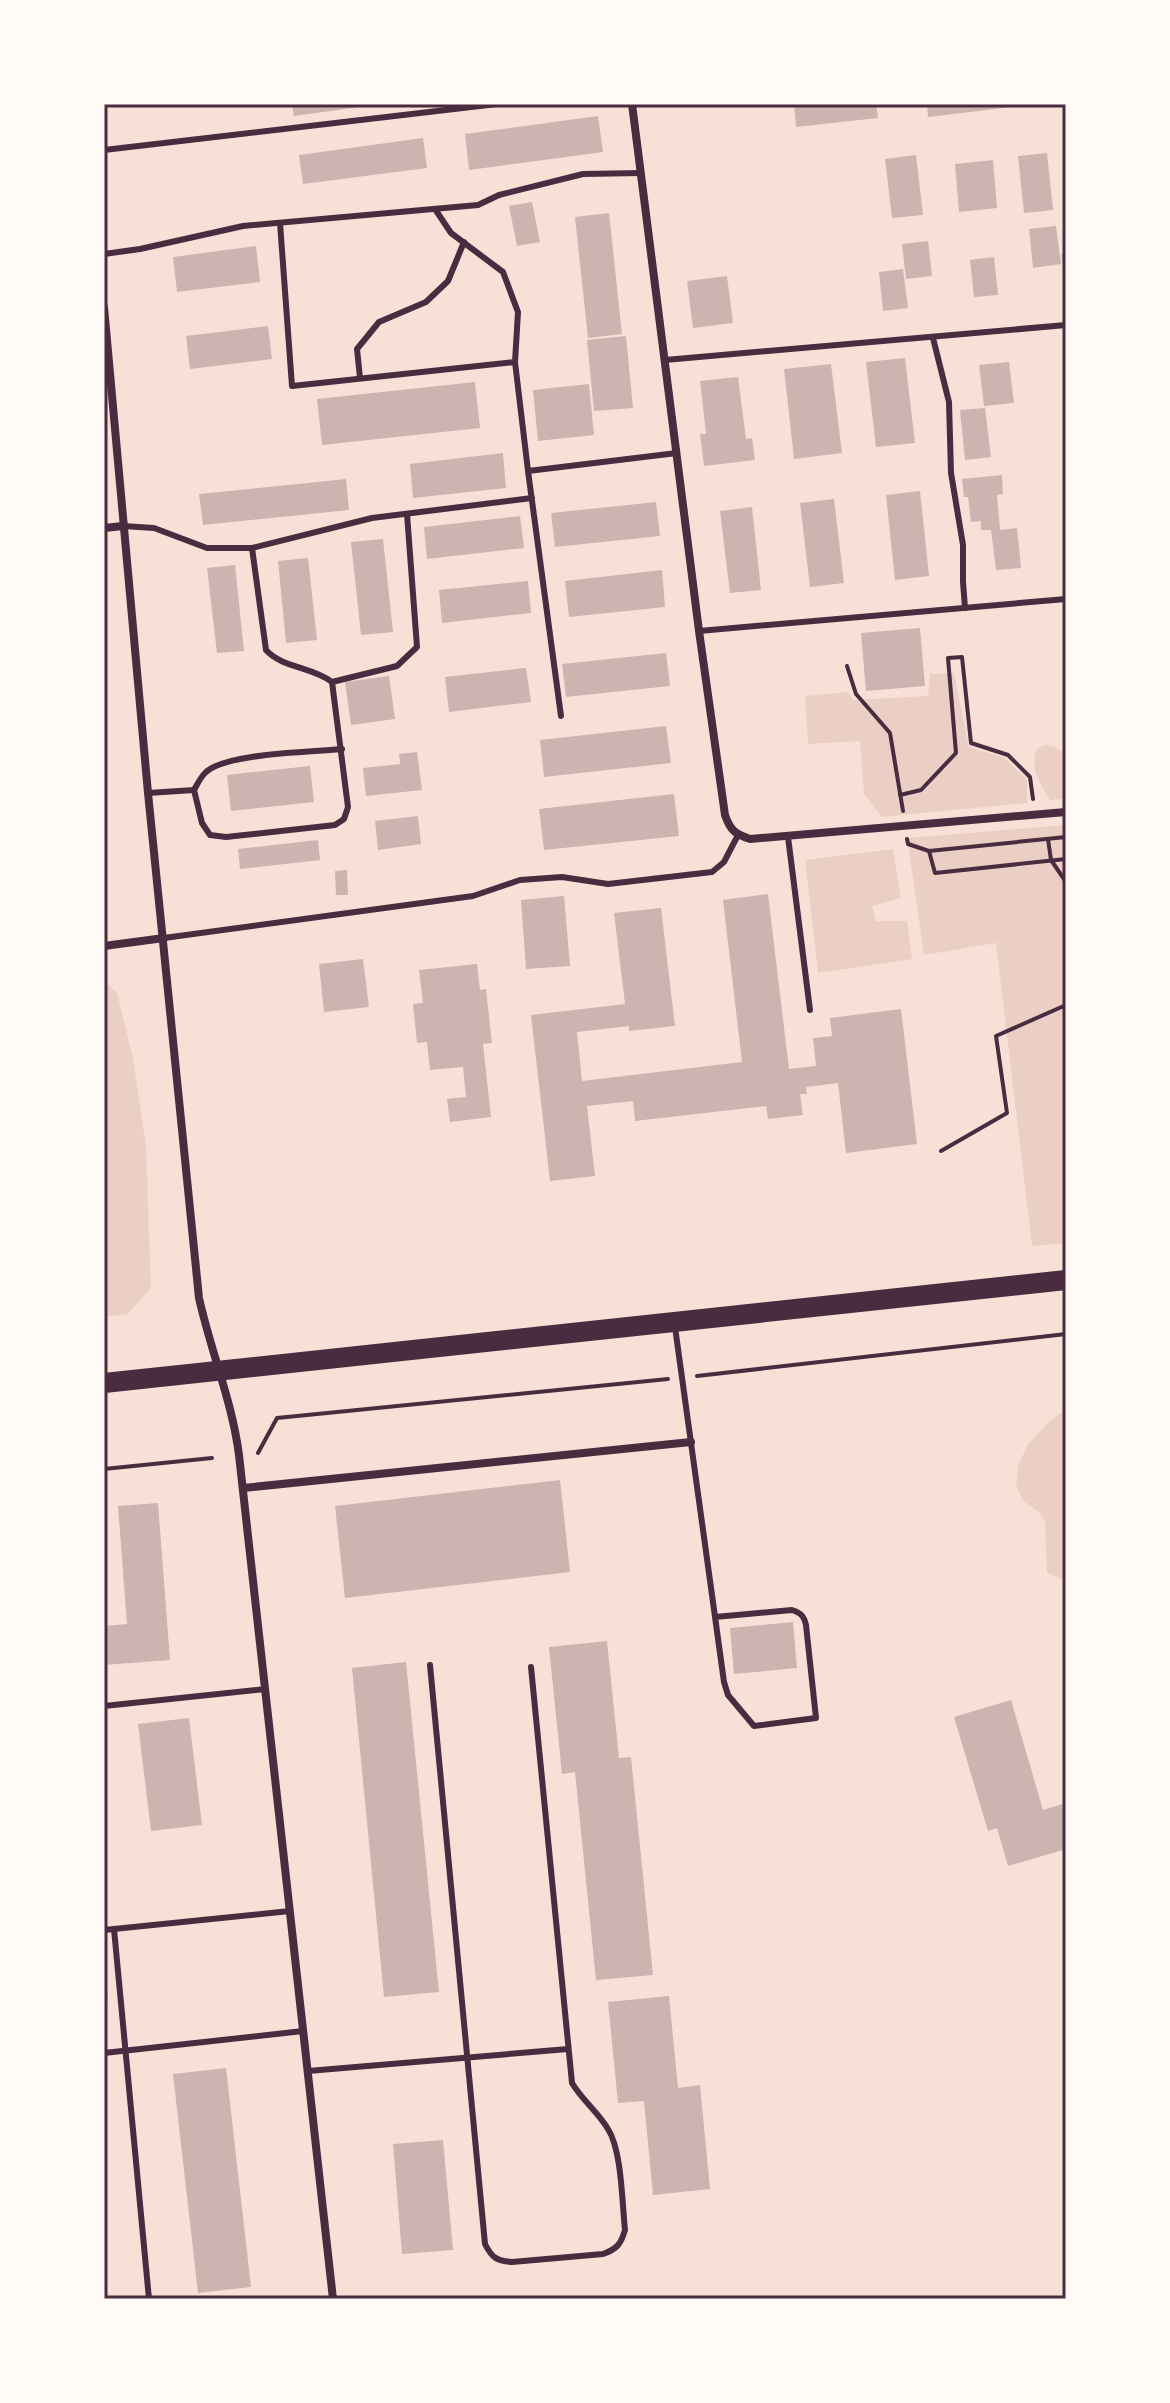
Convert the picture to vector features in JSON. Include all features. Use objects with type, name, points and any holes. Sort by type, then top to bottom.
[{"type":"main road","points":[[104,1383],[1066,1280]]},
{"type":"street","points":[[632,104],[699,631],[729,828],[750,839],[1066,812]]},
{"type":"street","points":[[104,307],[148,793],[199,1298],[235,1425],[333,2299]]},
{"type":"street","points":[[104,528],[123,526]]},
{"type":"street","points":[[104,946],[164,938]]},
{"type":"street","points":[[243,1488],[691,1442]]},
{"type":"lane","points":[[104,150],[497,104]]},
{"type":"lane","points":[[104,254],[243,226],[478,205],[499,195],[583,174],[641,173]]},
{"type":"lane","points":[[435,209],[451,233],[503,272],[518,312],[515,362],[561,716]]},
{"type":"lane","points":[[280,223],[292,386],[515,362]]},
{"type":"lane","points":[[360,378],[357,349],[379,322],[426,302],[448,281],[464,242]]},
{"type":"lane","points":[[665,360],[1066,325]]},
{"type":"lane","points":[[933,338],[949,402],[951,473],[963,545],[965,608]]},
{"type":"lane","points":[[528,471],[677,453]]},
{"type":"lane","points":[[123,526],[154,528],[207,548],[252,548],[372,518],[532,498]]},
{"type":"lane","points":[[332,682],[397,666],[417,647],[407,514]]},
{"type":"lane","points":[[252,548],[266,650],[272,658],[323,675],[332,682],[342,749],[348,807],[344,819],[335,825],[226,837],[210,835],[202,823],[194,790],[205,773],[218,764],[235,759],[342,749]]},
{"type":"lane","points":[[699,631],[1066,599]]},
{"type":"lane","points":[[148,793],[194,790]]},
{"type":"lane","points":[[164,938],[473,896],[520,880],[562,877],[608,884],[712,872],[724,862],[738,835]]},
{"type":"lane","points":[[788,837],[810,1010]]},
{"type":"lane","points":[[674,1322],[715,1617],[728,1695],[754,1726],[816,1718],[804,1618],[792,1610],[715,1617]]},
{"type":"lane","points":[[430,1665],[485,2244],[491,2256],[499,2261],[512,2262],[603,2254],[615,2250],[625,2230],[616,2144],[608,2127],[572,2083],[531,1667]]},
{"type":"lane","points":[[104,1706],[265,1689]]},
{"type":"lane","points":[[104,1930],[290,1911]]},
{"type":"lane","points":[[114,1929],[149,2299]]},
{"type":"lane","points":[[104,2053],[303,2031]]},
{"type":"lane","points":[[308,2071],[568,2049]]},
{"type":"path","points":[[900,795],[921,790],[956,753],[948,658],[962,657],[971,743],[1008,755],[1030,777],[1034,805]]},
{"type":"path","points":[[847,666],[856,694],[890,733],[908,844],[929,851],[1066,837]]},
{"type":"path","points":[[1048,839],[1051,860],[1066,882]]},
{"type":"path","points":[[929,851],[935,873],[1066,859]]},
{"type":"path","points":[[941,1151],[1007,1113],[996,1036],[1066,1005]]},
{"type":"path","points":[[258,1453],[277,1418],[682,1378],[1066,1334]]},
{"type":"path","points":[[104,1469],[212,1458]]},
{"type":"shaded area","points":[[954,673],[969,747],[1005,758],[1027,779],[1027,803],[882,817],[864,794],[860,741],[808,744],[805,696],[848,692],[853,700],[928,696],[930,674]]},
{"type":"shaded area","points":[[1045,745],[1066,754],[1066,799],[1050,800],[1037,776],[1035,756],[1037,749]]},
{"type":"shaded area","points":[[1066,825],[1066,1243],[1032,1246],[996,943],[924,955],[907,838]]},
{"type":"shaded area","points":[[893,849],[901,898],[872,906],[876,921],[907,921],[912,959],[818,973],[805,860]]},
{"type":"shaded area","points":[[104,981],[117,993],[133,1058],[146,1147],[151,1288],[128,1314],[104,1317]]},
{"type":"shaded area","points":[[1066,1410],[1066,1576],[1060,1579],[1047,1572],[1045,1522],[1039,1512],[1023,1501],[1016,1486],[1018,1466],[1028,1444],[1051,1420]]},
{"type":"building","points":[[292,104],[367,104],[367,106],[294,116]]},
{"type":"building","points":[[794,104],[876,104],[878,118],[796,127]]},
{"type":"building","points":[[927,104],[1021,104],[1021,106],[928,117]]},
{"type":"building","points":[[598,116],[603,152],[469,170],[465,134]]},
{"type":"building","points":[[423,138],[427,168],[303,184],[299,155]]},
{"type":"building","points":[[1047,153],[1053,210],[1024,213],[1018,156]]},
{"type":"building","points":[[916,155],[923,215],[892,218],[885,159]]},
{"type":"building","points":[[993,160],[997,208],[959,212],[955,164]]},
{"type":"building","points":[[532,202],[540,242],[517,246],[509,206]]},
{"type":"building","points":[[609,213],[622,334],[588,338],[575,217]]},
{"type":"building","points":[[1056,226],[1061,264],[1033,268],[1029,229]]},
{"type":"building","points":[[928,241],[932,276],[906,279],[902,244]]},
{"type":"building","points":[[256,246],[260,282],[177,292],[173,257]]},
{"type":"building","points":[[1066,253],[1066,275],[1064,276],[1061,254]]},
{"type":"building","points":[[994,257],[998,295],[974,297],[970,260]]},
{"type":"building","points":[[903,269],[908,308],[883,311],[879,272]]},
{"type":"building","points":[[727,276],[733,323],[693,328],[687,281]]},
{"type":"building","points":[[268,326],[272,359],[190,369],[186,336]]},
{"type":"building","points":[[626,336],[633,408],[594,411],[587,340]]},
{"type":"building","points":[[905,358],[915,443],[876,447],[866,362]]},
{"type":"building","points":[[1009,362],[1014,403],[984,406],[979,365]]},
{"type":"building","points":[[831,364],[842,453],[794,459],[784,369]]},
{"type":"building","points":[[738,377],[746,439],[752,438],[755,460],[704,466],[700,434],[706,434],[700,381]]},
{"type":"building","points":[[475,382],[480,428],[322,445],[317,399]]},
{"type":"building","points":[[589,384],[594,435],[538,441],[533,390]]},
{"type":"building","points":[[985,408],[991,457],[965,460],[960,410]]},
{"type":"building","points":[[503,453],[506,488],[413,498],[410,464]]},
{"type":"building","points":[[1002,475],[1003,494],[997,495],[1000,530],[1017,528],[1021,568],[996,570],[991,530],[981,530],[981,521],[971,522],[962,479]]},
{"type":"building","points":[[346,479],[349,510],[203,525],[199,494]]},
{"type":"building","points":[[920,491],[929,576],[895,580],[886,495]]},
{"type":"building","points":[[834,499],[844,583],[810,587],[800,503]]},
{"type":"building","points":[[656,502],[660,536],[555,547],[551,513]]},
{"type":"building","points":[[752,507],[761,590],[730,593],[720,511]]},
{"type":"building","points":[[520,516],[524,548],[427,559],[424,527]]},
{"type":"building","points":[[383,539],[393,632],[361,635],[351,542]]},
{"type":"building","points":[[308,558],[317,640],[286,643],[278,561]]},
{"type":"building","points":[[235,565],[244,651],[217,653],[207,568]]},
{"type":"building","points":[[662,570],[665,607],[569,617],[565,581]]},
{"type":"building","points":[[528,581],[531,613],[442,623],[439,590]]},
{"type":"building","points":[[920,628],[925,686],[866,691],[861,633]]},
{"type":"building","points":[[666,653],[670,686],[566,697],[562,664]]},
{"type":"building","points":[[526,668],[531,702],[449,712],[445,677]]},
{"type":"building","points":[[389,676],[395,719],[351,725],[345,682]]},
{"type":"building","points":[[666,726],[671,763],[544,777],[540,740]]},
{"type":"building","points":[[417,752],[422,790],[366,796],[363,768],[400,764],[399,754]]},
{"type":"building","points":[[310,766],[314,802],[231,811],[227,775]]},
{"type":"building","points":[[674,794],[679,836],[544,850],[539,809]]},
{"type":"building","points":[[418,816],[421,844],[378,850],[375,821]]},
{"type":"building","points":[[318,840],[320,860],[240,869],[238,849]]},
{"type":"building","points":[[347,870],[348,895],[336,895],[335,871]]},
{"type":"building","points":[[768,894],[789,1069],[816,1066],[813,1038],[832,1036],[830,1018],[901,1009],[917,1144],[846,1153],[838,1083],[806,1087],[807,1094],[800,1094],[803,1115],[768,1119],[766,1106],[635,1121],[633,1101],[587,1106],[595,1176],[550,1181],[531,1015],[625,1004],[614,913],[661,908],[675,1026],[629,1031],[629,1026],[577,1032],[582,1081],[742,1062],[723,900]]},
{"type":"building","points":[[564,896],[570,966],[526,969],[521,900]]},
{"type":"building","points":[[363,959],[369,1007],[324,1012],[319,964]]},
{"type":"building","points":[[477,964],[480,990],[486,989],[492,1043],[483,1044],[491,1117],[450,1122],[447,1099],[466,1097],[463,1067],[430,1070],[427,1042],[417,1043],[413,1004],[423,1003],[419,970]]},
{"type":"building","points":[[560,1480],[570,1572],[345,1598],[335,1506]]},
{"type":"building","points":[[158,1503],[170,1660],[104,1665],[104,1626],[127,1624],[118,1506]]},
{"type":"building","points":[[793,1622],[797,1668],[734,1674],[730,1628]]},
{"type":"building","points":[[607,1641],[619,1758],[631,1757],[653,1975],[596,1980],[575,1772],[562,1774],[549,1647]]},
{"type":"building","points":[[406,1662],[439,1992],[384,1997],[352,1668]]},
{"type":"building","points":[[1011,1700],[1043,1810],[1066,1803],[1066,1849],[1008,1866],[997,1828],[988,1831],[954,1717]]},
{"type":"building","points":[[189,1718],[202,1825],[151,1831],[138,1724]]},
{"type":"building","points":[[106,1977],[108,2002],[104,2002]]},
{"type":"building","points":[[669,1996],[678,2088],[700,2085],[710,2189],[653,2195],[644,2101],[618,2103],[608,2002]]},
{"type":"building","points":[[226,2068],[251,2287],[198,2293],[173,2074]]},
{"type":"building","points":[[443,2140],[453,2250],[402,2254],[393,2144]]}]
